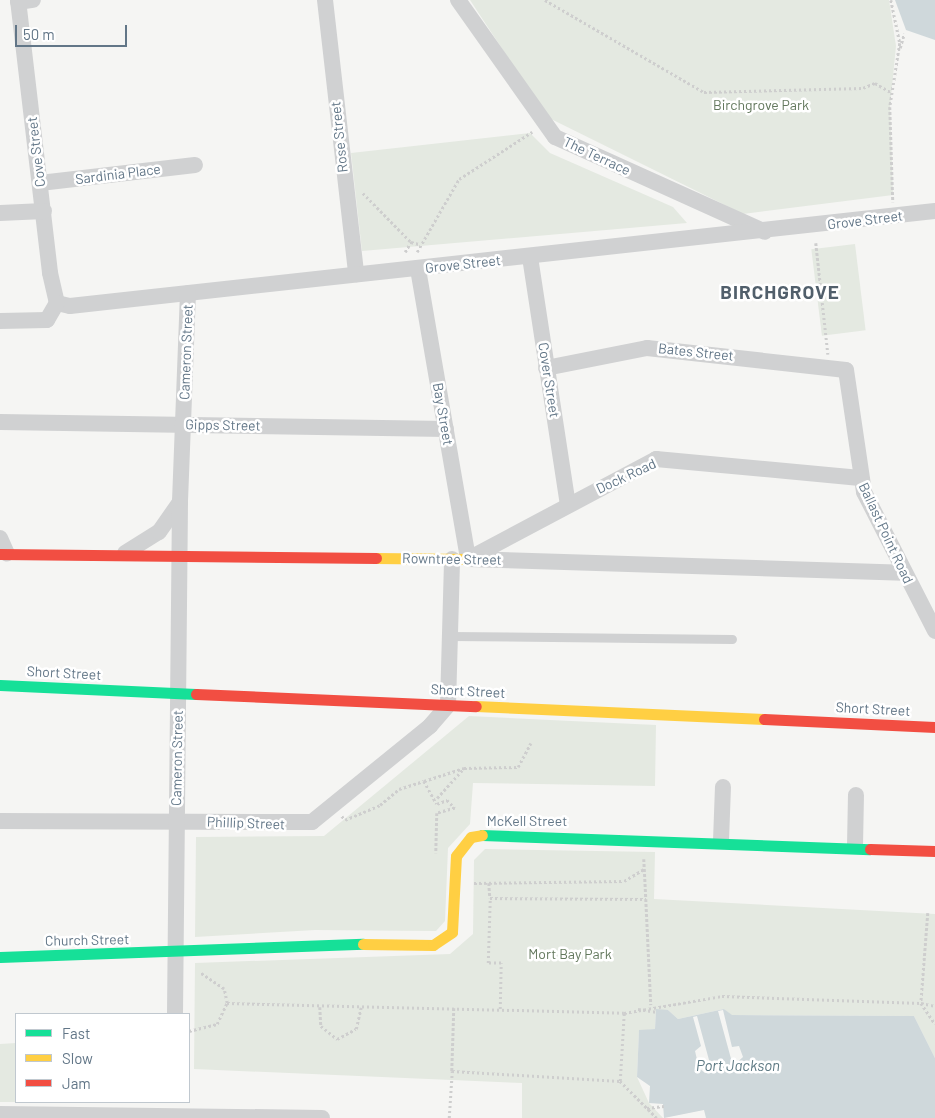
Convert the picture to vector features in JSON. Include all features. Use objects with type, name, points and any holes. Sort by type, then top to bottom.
[{"type":"street","name":"Rose Street","points":[[325,0],[356,274]]},
{"type":"street","name":"The Terrace","points":[[458,0],[545,126],[568,144],[765,232]]},
{"type":"street","name":"Cove Street","points":[[23,1],[40,184],[57,303]]},
{"type":"street","name":"Sardinia Place","points":[[40,184],[195,165]]},
{"type":"street","points":[[0,213],[44,211]]},
{"type":"street","name":"Grove Street","points":[[57,303],[70,306],[356,274],[765,232],[935,211]]},
{"type":"street","name":"Cover Street","points":[[530,257],[568,504]]},
{"type":"street","name":"Bay Street","points":[[418,268],[446,429],[460,559],[450,636],[448,705]]},
{"type":"street","name":"Cameron Street","points":[[175,1013],[180,501],[188,293]]},
{"type":"street","points":[[0,320],[47,320],[57,303]]},
{"type":"street","name":"Bates Street","points":[[546,368],[647,348],[829,366],[846,370]]},
{"type":"street","name":"Ballast Point Road","points":[[846,370],[860,478],[903,573],[935,631]]},
{"type":"street","name":"Gipps Street","points":[[0,422],[446,429]]},
{"type":"street","name":"Dock Road","points":[[460,559],[511,537],[568,504],[656,459],[860,478]]},
{"type":"street","points":[[124,553],[156,535],[180,501]]},
{"type":"street","points":[[511,537],[511,560]]},
{"type":"street","points":[[0,538],[4,554]]},
{"type":"street","name":"Rowntree Street","points":[[4,554],[124,553],[511,560],[903,573]]},
{"type":"street","name":"Short Street","points":[[0,685],[935,727]]},
{"type":"street","name":"Phillip Street","points":[[0,821],[176,820],[296,825],[312,822],[430,726],[448,705]]},
{"type":"street","points":[[721,841],[724,786]]},
{"type":"street","points":[[855,846],[856,795]]},
{"type":"street","name":"McKell Street","points":[[175,953],[304,944],[433,945],[452,932],[456,856],[470,837],[645,838],[935,851]]},
{"type":"street","name":"Church Street","points":[[0,957],[175,953]]},
{"type":"street","points":[[0,1114],[173,1112],[322,1118]]},
{"type":"lane","points":[[450,636],[732,639]]},
{"type":"path","points":[[546,0],[704,92],[863,88],[875,83],[892,93]]},
{"type":"path","points":[[891,0],[900,48]]},
{"type":"path","points":[[893,217],[892,93],[904,34]]},
{"type":"path","points":[[418,268],[419,244],[459,179],[545,126]]},
{"type":"path","points":[[358,189],[411,242],[419,244]]},
{"type":"path","points":[[405,252],[411,242]]},
{"type":"path","points":[[816,243],[829,366]]},
{"type":"path","points":[[332,805],[345,820],[380,805],[399,789],[464,768],[518,767],[531,743]]},
{"type":"path","points":[[437,798],[464,768]]},
{"type":"path","points":[[424,781],[434,794]]},
{"type":"path","points":[[437,804],[438,813]]},
{"type":"path","points":[[645,838],[644,869],[651,1005]]},
{"type":"path","points":[[456,882],[624,881],[644,869]]},
{"type":"path","points":[[490,883],[488,963],[501,963],[500,1009]]},
{"type":"path","points":[[490,898],[646,899]]},
{"type":"path","points":[[928,913],[921,1003],[935,1024]]},
{"type":"path","points":[[176,971],[203,973],[216,980],[224,989],[227,1003],[217,1024],[190,1031]]},
{"type":"path","points":[[227,1003],[320,1007],[454,1008],[624,1013],[651,1005],[722,996],[921,1003],[935,1006]]},
{"type":"path","points":[[320,1007],[321,1026],[337,1039],[356,1029],[361,1008]]},
{"type":"path","points":[[449,1118],[454,1008]]},
{"type":"path","points":[[638,1009],[656,1012]]},
{"type":"path","points":[[620,1081],[624,1013]]},
{"type":"path","points":[[452,1071],[620,1081],[657,1118]]},
{"type":"path","points":[[647,1108],[664,1106]]},
{"type":"green space","name":"Birchgrove Park","points":[[470,0],[889,0],[896,46],[890,107],[893,195],[743,214],[547,117]]},
{"type":"green space","points":[[530,133],[550,153],[673,207],[687,223],[362,251],[351,153]]},
{"type":"green space","points":[[855,244],[866,330],[822,336],[811,249]]},
{"type":"green space","points":[[469,716],[656,725],[655,786],[473,783],[470,824],[448,848],[445,921],[436,931],[315,930],[195,937],[196,837],[324,836]]},
{"type":"green space","name":"Mort Bay Park","points":[[485,849],[655,852],[654,899],[935,914],[935,1058],[914,1016],[731,1015],[724,1009],[678,1019],[668,1010],[656,1010],[655,1029],[639,1031],[637,1077],[649,1103],[663,1118],[522,1118],[522,1083],[194,1069],[195,963],[450,954],[473,934],[474,860]]},
{"type":"green space","points":[[15,1043],[15,1102],[0,1102],[0,1044]]},
{"type":"water","points":[[895,0],[935,0],[935,40],[906,30]]},
{"type":"water","name":"Port Jackson","points":[[656,1009],[668,1010],[678,1019],[724,1009],[732,1015],[914,1016],[935,1058],[935,1118],[706,1118],[704,1110],[664,1118],[663,1104],[649,1103],[650,1086],[637,1077],[639,1030],[655,1029]]},
{"type":"pier","points":[[723,1010],[732,1047],[739,1046],[743,1057],[733,1066],[718,1011]]},
{"type":"pier","points":[[697,1016],[712,1071],[705,1073],[699,1068],[695,1051],[701,1046],[693,1017]]},
{"type":"traffic: fast","points":[[0,685],[196,694]]},
{"type":"traffic: fast","points":[[482,835],[870,849]]},
{"type":"traffic: fast","points":[[0,957],[363,944]]},
{"type":"traffic: slow","points":[[376,558],[468,559]]},
{"type":"traffic: slow","points":[[476,706],[764,719]]},
{"type":"traffic: slow","points":[[363,944],[433,945],[452,932],[456,856],[471,837],[482,835]]},
{"type":"traffic: jam","points":[[0,554],[376,558]]},
{"type":"traffic: jam","points":[[196,694],[476,706]]},
{"type":"traffic: jam","points":[[764,719],[935,727]]},
{"type":"traffic: jam","points":[[870,849],[935,851]]},
{"type":"district","name":"BIRCHGROVE","points":[[780,292]]}]
